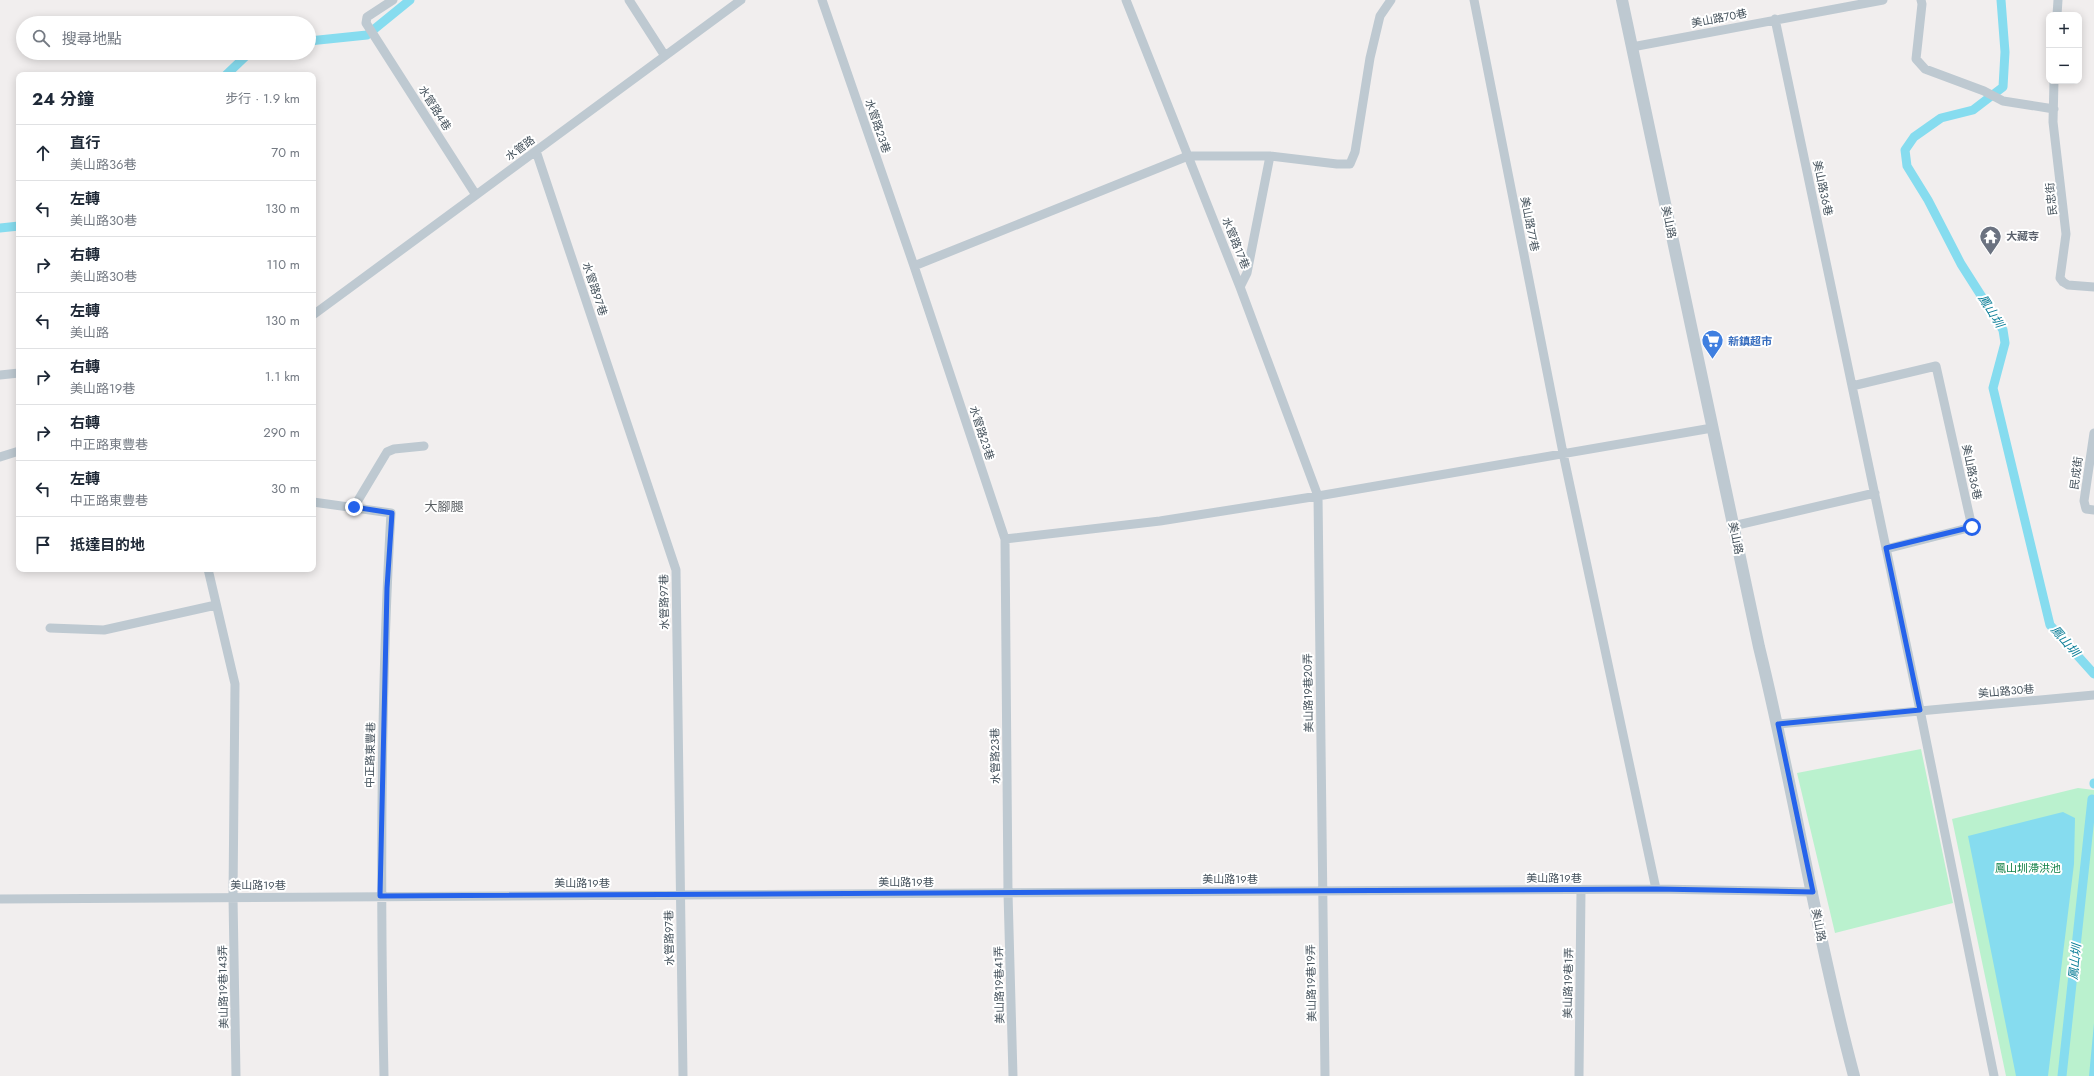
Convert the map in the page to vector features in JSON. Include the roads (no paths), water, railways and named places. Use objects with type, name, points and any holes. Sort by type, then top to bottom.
[{"type":"street","name":"水管路4巷","points":[[393,0],[367,18],[366,22],[476,195]]},
{"type":"street","points":[[629,0],[665,56]]},
{"type":"street","name":"水管路","points":[[316,313],[741,0]]},
{"type":"street","name":"水管路23巷","points":[[822,0],[914,266],[1005,539],[1008,893]]},
{"type":"street","name":"水管路17巷","points":[[1126,0],[1240,287],[1318,496]]},
{"type":"street","points":[[914,266],[1188,156],[1270,156],[1337,164],[1350,164],[1355,152],[1370,58],[1380,16],[1391,0]]},
{"type":"street","name":"美山路77巷","points":[[1474,0],[1563,453],[1656,889]]},
{"type":"street","name":"美山路","points":[[1622,0],[1759,647],[1778,724],[1838,1015],[1854,1076]]},
{"type":"street","name":"美山路70巷","points":[[1632,47],[1775,19],[1883,0]]},
{"type":"street","points":[[1921,0],[1922,4],[1916,59],[1925,69],[1984,91],[2003,101],[2054,109]]},
{"type":"street","points":[[2057,12],[2058,0]]},
{"type":"street","name":"美山路36巷","points":[[1775,19],[1852,386],[1875,493],[1886,548],[1972,527],[1936,366],[1852,386]]},
{"type":"street","name":"民忠街","points":[[2054,84],[2053,122],[2066,234],[2060,278],[2068,285],[2094,287]]},
{"type":"street","name":"水管路97巷","points":[[536,151],[676,570],[683,1076]]},
{"type":"street","points":[[1240,287],[1248,273],[1270,156]]},
{"type":"street","points":[[0,375],[16,373]]},
{"type":"street","points":[[1005,539],[1160,521],[1318,496],[1712,428]]},
{"type":"street","name":"民成街","points":[[2094,433],[2084,506],[2086,509],[2094,510]]},
{"type":"street","points":[[354,507],[388,452],[394,449],[424,446]]},
{"type":"street","points":[[0,457],[16,452]]},
{"type":"street","points":[[1733,526],[1875,493]]},
{"type":"street","name":"美山路19巷20弄","points":[[1318,496],[1322,890]]},
{"type":"street","name":"中正路東豐巷","points":[[316,502],[392,513],[386,604],[380,896],[384,1076]]},
{"type":"street","points":[[1886,548],[1994,1076]]},
{"type":"street","points":[[209,572],[236,684],[233,897]]},
{"type":"street","points":[[50,628],[104,630],[216,605]]},
{"type":"street","name":"美山路30巷","points":[[1778,724],[2094,695]]},
{"type":"street","name":"美山路19巷","points":[[0,899],[1322,890],[1656,889],[1813,892]]},
{"type":"street","name":"美山路19巷19弄","points":[[1322,890],[1325,1076]]},
{"type":"street","name":"美山路19巷1弄","points":[[1579,1076],[1581,890]]},
{"type":"street","name":"美山路19巷41弄","points":[[1008,893],[1013,1076]]},
{"type":"street","name":"美山路19巷143弄","points":[[233,897],[236,1076]]},
{"type":"water","points":[[2063,812],[2075,818],[2074,864],[2048,1076],[2016,1076],[1968,836]]},
{"type":"water","points":[[2094,1023],[2094,1076],[2089,1076]]},
{"type":"waterway","points":[[316,40],[367,35],[410,0]]},
{"type":"waterway","name":"鳳山圳","points":[[2001,0],[2005,52],[2003,87],[1973,110],[1941,118],[1914,137],[1905,150],[1907,166],[1928,200],[1961,264],[2003,330],[2005,343],[1993,388],[2050,625],[2094,674]]},
{"type":"waterway","points":[[229,72],[242,60]]},
{"type":"waterway","points":[[0,228],[16,226]]},
{"type":"waterway","name":"鳳山圳","points":[[2062,1076],[2092,799]]},
{"type":"place","name":"大藏寺","points":[[1991,256]]},
{"type":"place","name":"新鎮超市","points":[[1712,360]]},
{"type":"district","name":"大腳腿","points":[[444,506]]},
{"type":"park label","name":"鳳山圳滯洪池","points":[[2028,868]]}]
